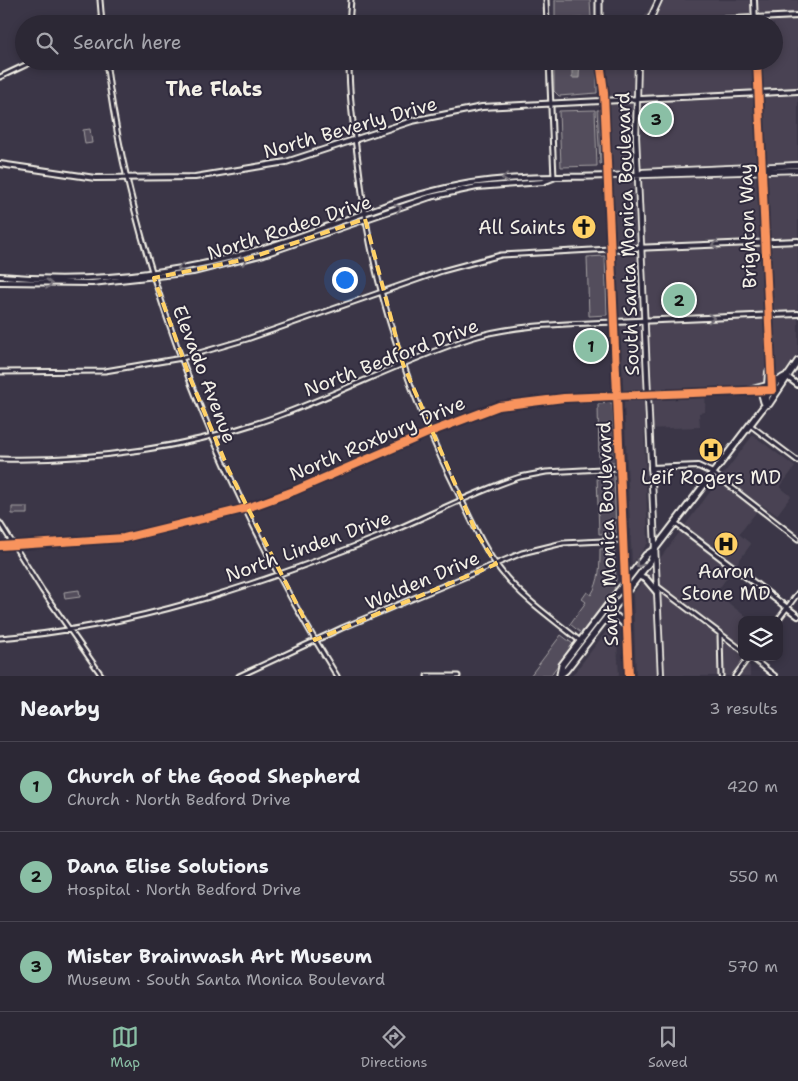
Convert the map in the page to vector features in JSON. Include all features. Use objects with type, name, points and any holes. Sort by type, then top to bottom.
[{"type":"main road","points":[[599,15],[600,0]]},
{"type":"main road","points":[[652,15],[659,0]]},
{"type":"main road","name":"Santa Monica Boulevard","points":[[601,70],[608,176],[629,676]]},
{"type":"main road","name":"South Santa Monica Boulevard","points":[[638,70],[636,99],[638,175],[661,676]]},
{"type":"main road","name":"North Rodeo Drive","points":[[608,176],[761,169],[798,165]]},
{"type":"main road","name":"North Rodeo Drive","points":[[761,169],[798,170]]},
{"type":"main road","points":[[765,405],[765,399],[780,379],[786,376],[798,361]]},
{"type":"main road","points":[[559,675],[562,665],[580,641],[646,556],[675,523],[765,405],[769,404],[786,382],[786,376]]},
{"type":"main road","points":[[762,391],[765,405]]},
{"type":"main road","points":[[559,675],[566,670],[639,576],[651,560],[655,548]]},
{"type":"main road","points":[[639,576],[646,579],[657,589]]},
{"type":"main road","points":[[606,618],[617,617],[627,627]]},
{"type":"street","points":[[100,0],[101,15]]},
{"type":"street","points":[[350,15],[351,0]]},
{"type":"street","points":[[546,0],[547,15]]},
{"type":"street","points":[[754,0],[755,15]]},
{"type":"street","points":[[783,17],[798,16]]},
{"type":"street","points":[[0,77],[15,70]]},
{"type":"street","name":"Elevado Avenue","points":[[107,70],[115,126],[127,180],[154,278],[182,358],[213,435],[246,508],[315,640],[337,676]]},
{"type":"street","points":[[350,70],[364,219],[403,364],[430,432],[476,532],[496,564],[520,592],[580,641]]},
{"type":"street","points":[[549,70],[554,178]]},
{"type":"street","name":"Brighton Way","points":[[757,70],[767,316],[772,390]]},
{"type":"street","name":"North Beverly Drive","points":[[0,164],[55,174],[127,180],[195,177],[262,167],[316,153],[355,138],[412,121],[450,112],[504,104],[798,91]]},
{"type":"street","name":"North Rodeo Drive","points":[[0,276],[73,278],[153,272],[246,254],[414,196],[461,184],[522,177],[608,176]]},
{"type":"street","name":"North Rodeo Drive","points":[[0,282],[73,284],[154,278],[193,272],[256,257],[364,219],[454,192],[500,184],[542,182],[554,178]]},
{"type":"street","points":[[0,372],[105,371],[182,358],[248,339],[442,271],[501,255],[798,241]]},
{"type":"street","name":"North Bedford Drive","points":[[0,459],[98,456],[157,447],[213,435],[274,417],[403,364],[473,338],[506,331],[560,324],[798,314]]},
{"type":"street","points":[[746,391],[767,385],[769,353]]},
{"type":"street","points":[[786,376],[798,385]]},
{"type":"street","name":"North Roxbury Drive","points":[[0,546],[124,538],[246,508],[326,478],[430,432],[499,406],[564,398],[772,390]]},
{"type":"street","points":[[750,425],[798,461]]},
{"type":"street","points":[[652,468],[698,466],[713,473],[798,539]]},
{"type":"street","name":"North Linden Drive","points":[[0,638],[70,630],[162,611],[279,573],[383,535],[507,481],[534,474],[621,468]]},
{"type":"street","points":[[0,523],[102,676]]},
{"type":"street","points":[[675,523],[798,616]]},
{"type":"street","name":"Walden Drive","points":[[239,676],[315,640],[496,564],[549,545],[624,540]]},
{"type":"street","points":[[657,589],[738,647]]},
{"type":"street","points":[[781,616],[798,593]]},
{"type":"street","points":[[720,634],[721,676]]},
{"type":"street","points":[[735,676],[747,661]]},
{"type":"street","points":[[755,661],[775,676]]},
{"type":"street","points":[[427,676],[458,676]]},
{"type":"highlighted area","points":[[365,219],[403,364],[476,532],[496,564],[315,640],[229,471],[190,378],[154,278],[247,259]]},
{"type":"shaded area","points":[[555,0],[590,0],[591,15],[555,15]]},
{"type":"shaded area","points":[[655,0],[798,0],[798,354],[784,373],[768,387],[706,388],[705,412],[699,413],[700,427],[644,429],[648,543],[632,564],[607,70],[783,70],[783,15],[645,15]]},
{"type":"shaded area","points":[[554,70],[597,70],[597,93],[559,96],[554,91]]},
{"type":"shaded area","points":[[572,70],[579,70],[579,78],[572,78]]},
{"type":"shaded area","points":[[595,110],[597,166],[561,167],[559,111]]},
{"type":"shaded area","points":[[597,110],[600,110],[601,164],[600,164]]},
{"type":"shaded area","points":[[90,129],[92,143],[85,144],[83,130]]},
{"type":"shaded area","points":[[605,256],[607,315],[589,316],[587,257]]},
{"type":"shaded area","points":[[612,403],[615,462],[599,462],[598,404]]},
{"type":"shaded area","points":[[753,435],[795,467],[780,487],[791,496],[777,515],[762,505],[739,534],[751,544],[716,593],[745,616],[738,616],[738,661],[744,661],[750,666],[750,676],[636,676],[633,594]]},
{"type":"shaded area","points":[[614,475],[616,533],[599,534],[597,476]]},
{"type":"shaded area","points":[[12,507],[27,507],[27,514],[12,514]]},
{"type":"shaded area","points":[[600,549],[614,549],[616,579],[614,590],[581,633],[570,624],[586,602],[582,599],[587,592],[591,595],[598,579]]},
{"type":"shaded area","points":[[79,590],[80,597],[65,599],[64,592]]},
{"type":"shaded area","points":[[611,625],[616,626],[619,676],[572,676]]},
{"type":"shaded area","points":[[561,635],[573,644],[550,676],[530,676]]},
{"type":"cycle path","points":[[601,70],[604,92],[629,676]]},
{"type":"cycle path","points":[[0,546],[124,538],[247,508],[294,491],[430,432],[499,406],[564,398],[772,390],[757,70]]},
{"type":"place","name":"Mister Brainwash Art Museum","points":[[656,119]]},
{"type":"place","name":"All Saints","points":[[584,227]]},
{"type":"place","name":"Dana Elise Solutions","points":[[679,300]]},
{"type":"place","name":"Church of the Good Shepherd","points":[[591,346]]},
{"type":"place","name":"Leif Rogers MD","points":[[711,450]]},
{"type":"place","name":"Aaron Stone MD","points":[[726,544]]},
{"type":"district","name":"The Flats","points":[[214,89]]}]
